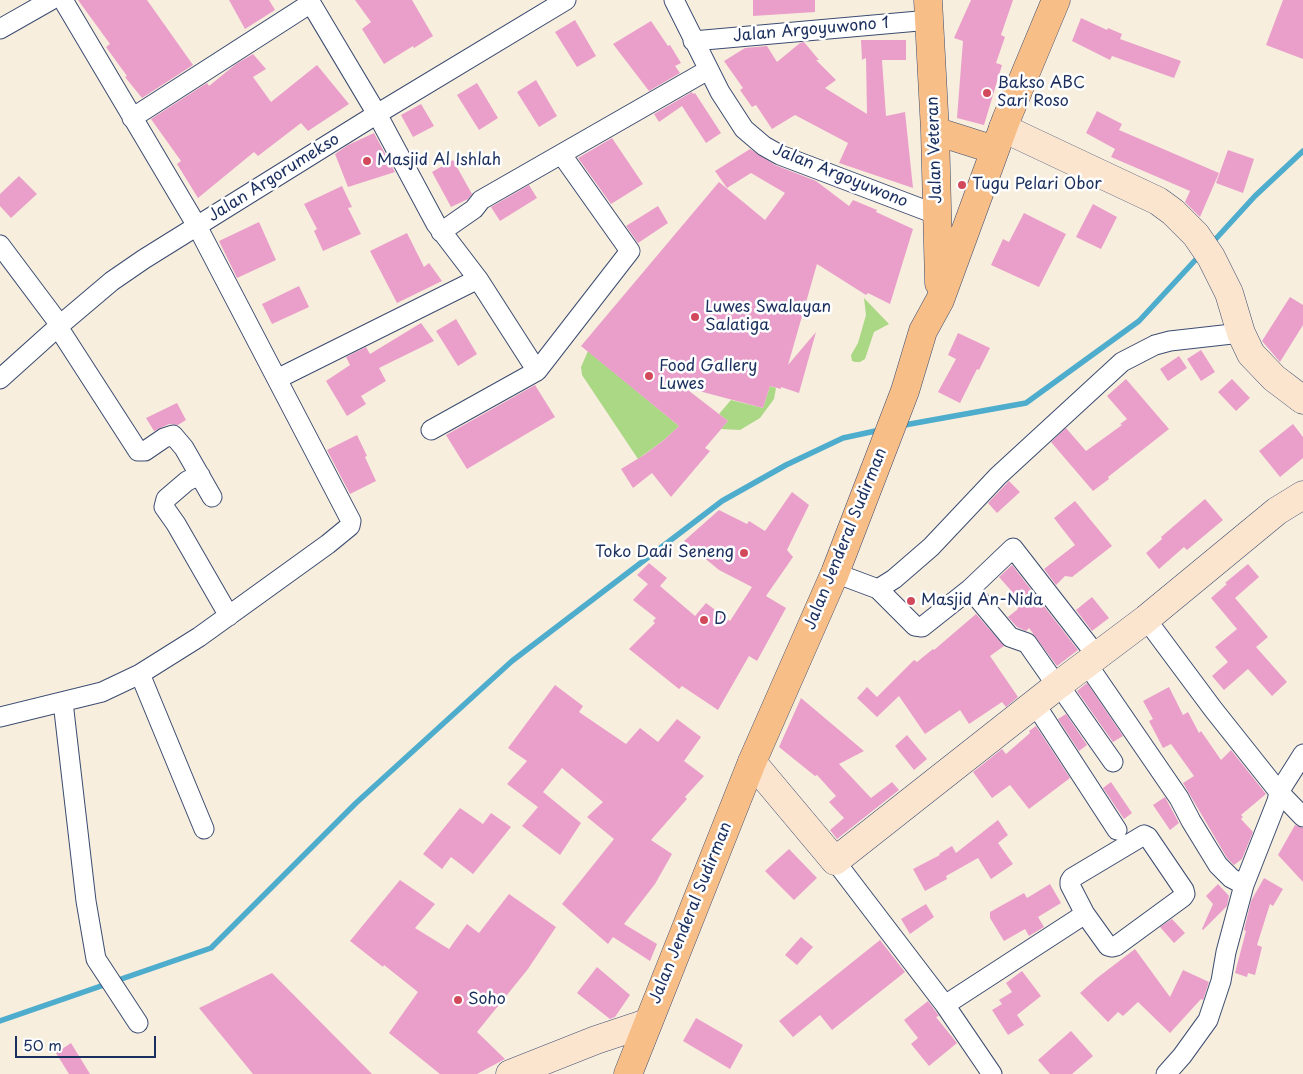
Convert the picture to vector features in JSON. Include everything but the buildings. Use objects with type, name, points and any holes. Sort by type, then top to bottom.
[{"type":"main road","name":"Jalan Jenderal Sudirman","points":[[628,1074],[752,762],[835,573],[878,458],[894,422],[924,331],[940,300],[999,139],[1056,0]]},
{"type":"main road","name":"Jalan Veteran","points":[[929,10],[940,300]]},
{"type":"main road","points":[[935,131],[999,139]]},
{"type":"street","points":[[0,29],[51,0]]},
{"type":"street","points":[[0,717],[102,692],[140,674],[229,616],[328,544],[350,526],[351,521],[197,226],[62,0]]},
{"type":"street","name":"Jalan Argorumekso","points":[[0,380],[112,281],[144,258],[566,0]]},
{"type":"street","name":"Jalan Argoyuwono","points":[[674,0],[692,41],[736,118],[744,129],[764,146],[780,155],[938,214]]},
{"type":"street","points":[[132,118],[310,2],[377,114],[436,224],[478,279],[537,371]]},
{"type":"street","name":"Jalan Argoyuwono 1","points":[[692,41],[929,10]]},
{"type":"street","points":[[441,232],[474,209],[480,200],[516,178],[562,155],[708,70]]},
{"type":"street","points":[[999,139],[1158,201],[1173,212],[1196,235],[1211,257],[1230,293],[1241,333],[1251,354],[1274,378],[1303,400]]},
{"type":"street","points":[[430,430],[537,371],[630,251],[562,155]]},
{"type":"street","points":[[0,245],[59,326],[138,451],[145,451],[164,438],[173,435],[184,448],[212,497]]},
{"type":"street","points":[[278,379],[478,279]]},
{"type":"street","points":[[878,589],[894,579],[931,547],[998,476],[1122,362],[1155,345],[1241,333]]},
{"type":"street","points":[[200,475],[186,481],[166,499],[164,507],[176,524],[229,616]]},
{"type":"street","points":[[835,861],[1058,685],[1146,619],[1277,511],[1303,495]]},
{"type":"street","points":[[835,573],[878,589],[915,626],[922,627],[970,589],[1013,548],[1092,660],[1179,798],[1218,865],[1231,878],[1244,885]]},
{"type":"street","points":[[970,589],[1010,637],[1027,643],[1113,762]]},
{"type":"street","points":[[1146,619],[1213,709],[1279,792],[1303,817]]},
{"type":"street","points":[[140,674],[204,829]]},
{"type":"street","points":[[63,702],[86,901],[96,959],[138,1023]]},
{"type":"street","points":[[1035,704],[1117,830]]},
{"type":"street","points":[[1166,1074],[1194,1041],[1208,1020],[1221,982],[1226,952],[1244,885],[1274,810],[1279,792],[1303,754]]},
{"type":"street","points":[[752,762],[835,861],[945,1005],[992,1074]]},
{"type":"street","points":[[1144,835],[1148,837],[1184,892],[1183,897],[1112,947],[1108,946],[1085,914],[1070,885],[1072,878],[1144,835]]},
{"type":"street","points":[[945,1005],[1085,914]]},
{"type":"street","points":[[510,1074],[596,1040],[647,1023]]},
{"type":"green space","points":[[864,298],[889,324],[874,332],[865,359],[855,362],[852,361],[851,355],[858,343],[866,315]]},
{"type":"green space","points":[[588,351],[679,426],[664,440],[638,459],[582,375],[581,367]]},
{"type":"green space","points":[[770,386],[776,388],[774,399],[760,418],[740,430],[721,429],[728,421],[719,414],[731,400],[763,408]]},
{"type":"waterway","points":[[1212,243],[1255,196],[1303,151]]},
{"type":"waterway","points":[[899,426],[1026,403],[1139,321],[1200,255]]},
{"type":"waterway","points":[[0,1021],[211,948],[356,803],[512,661],[722,501],[786,465],[843,438],[880,430]]},
{"type":"place","name":"Bakso ABC Sari Roso","points":[[987,93]]},
{"type":"place","name":"Masjid Al Ishlah","points":[[367,161]]},
{"type":"place","name":"Tugu Pelari Obor","points":[[962,185]]},
{"type":"place","name":"Luwes Swalayan Salatiga","points":[[695,317]]},
{"type":"place","name":"Food Gallery Luwes","points":[[649,376]]},
{"type":"place","name":"Toko Dadi Seneng","points":[[744,553]]},
{"type":"place","name":"Masjid An-Nida","points":[[911,601]]},
{"type":"place","name":"D","points":[[704,620]]},
{"type":"place","name":"Soho","points":[[458,1000]]}]
